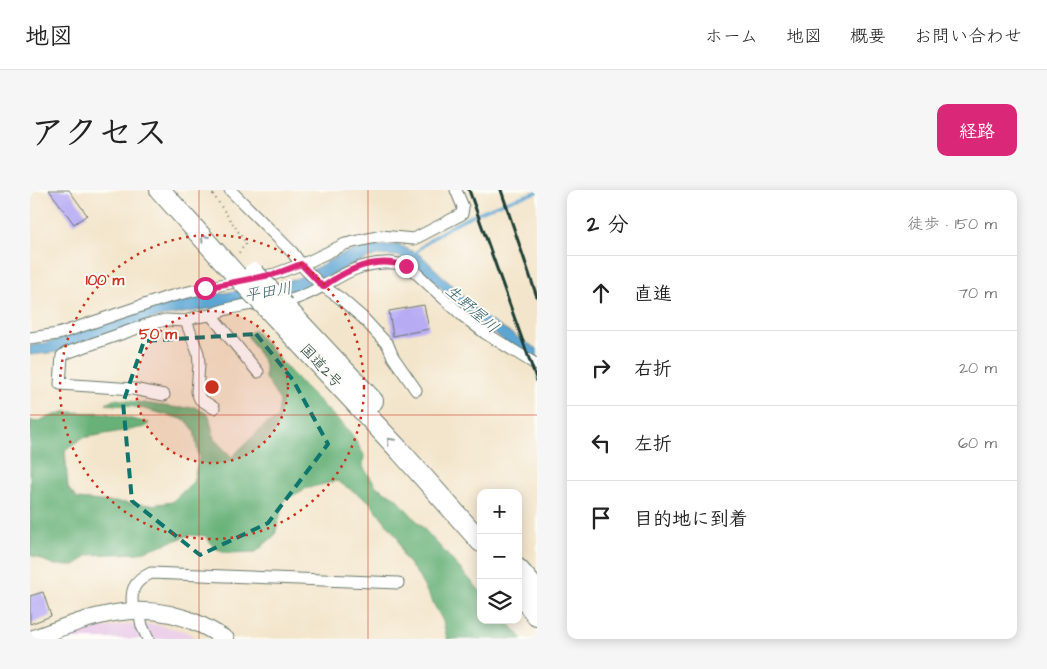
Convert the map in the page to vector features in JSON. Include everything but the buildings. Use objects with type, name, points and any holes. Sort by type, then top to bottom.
[{"type":"highway","name":"国道2号","points":[[160,190],[242,268]]},
{"type":"highway","name":"国道2号","points":[[179,190],[276,308],[477,538]]},
{"type":"highway","name":"国道2号","points":[[276,308],[411,443],[477,519]]},
{"type":"highway","points":[[522,574],[537,592]]},
{"type":"highway","points":[[522,596],[537,616]]},
{"type":"street","points":[[230,190],[292,252],[302,266],[322,286],[346,303],[388,345],[393,358],[416,390]]},
{"type":"street","points":[[30,338],[59,335],[168,297],[275,274],[302,266],[345,244],[381,236],[414,239],[462,214],[463,207],[456,190]]},
{"type":"street","points":[[164,395],[133,389],[60,384],[62,356],[65,352],[152,323],[166,320],[186,321],[236,308],[273,301],[292,300],[354,268],[369,263],[395,262],[406,266],[485,333],[537,365]]},
{"type":"street","points":[[211,315],[258,372]]},
{"type":"street","points":[[186,321],[198,353],[199,364],[196,392],[200,399],[214,408]]},
{"type":"street","points":[[59,335],[65,352]]},
{"type":"street","points":[[148,639],[132,602],[134,588],[139,579],[151,573],[398,583]]},
{"type":"street","points":[[31,639],[65,633],[105,614],[136,610],[166,613],[198,623],[226,639]]},
{"type":"path","points":[[210,190],[246,243],[242,268]]},
{"type":"highlighted area","points":[[256,334],[293,380],[328,444],[268,523],[200,555],[132,501],[123,403],[144,341]]},
{"type":"shaded area","points":[[131,624],[158,625],[184,631],[198,639],[65,639],[95,629]]},
{"type":"green space","points":[[254,330],[294,376],[351,433],[364,455],[363,467],[377,487],[396,498],[477,588],[477,624],[510,624],[523,639],[447,639],[443,621],[417,574],[403,556],[398,538],[369,501],[337,481],[307,488],[284,500],[275,535],[256,552],[229,553],[214,548],[206,536],[190,535],[139,553],[88,555],[76,565],[55,565],[30,555],[30,420],[35,422],[64,412],[105,413],[149,423],[145,427],[82,438],[65,450],[68,488],[77,499],[151,505],[172,502],[193,482],[199,458],[194,430],[186,420],[137,407],[106,404],[115,399],[179,408],[195,407],[209,415],[214,439],[232,457],[266,424],[277,419],[280,401],[265,378],[265,364],[247,335]]},
{"type":"water","points":[[399,245],[422,256],[484,317],[537,349],[537,361],[503,340],[413,263],[398,256],[377,255],[350,265],[303,290],[232,305],[159,317],[58,352],[30,355],[30,346],[50,342],[138,310],[296,279],[340,255],[369,246]]},
{"type":"waterway","points":[[413,256],[438,234],[470,216],[537,192]]},
{"type":"railway","points":[[469,190],[537,381]]},
{"type":"railway","points":[[501,190],[537,297]]},
{"type":"route","points":[[205,288],[275,274],[301,264],[323,287],[354,268],[369,263],[395,262],[406,266]]},
{"type":"water label","name":"平田川","points":[[268,292]]},
{"type":"water label","name":"生野屋川","points":[[472,309]]}]
